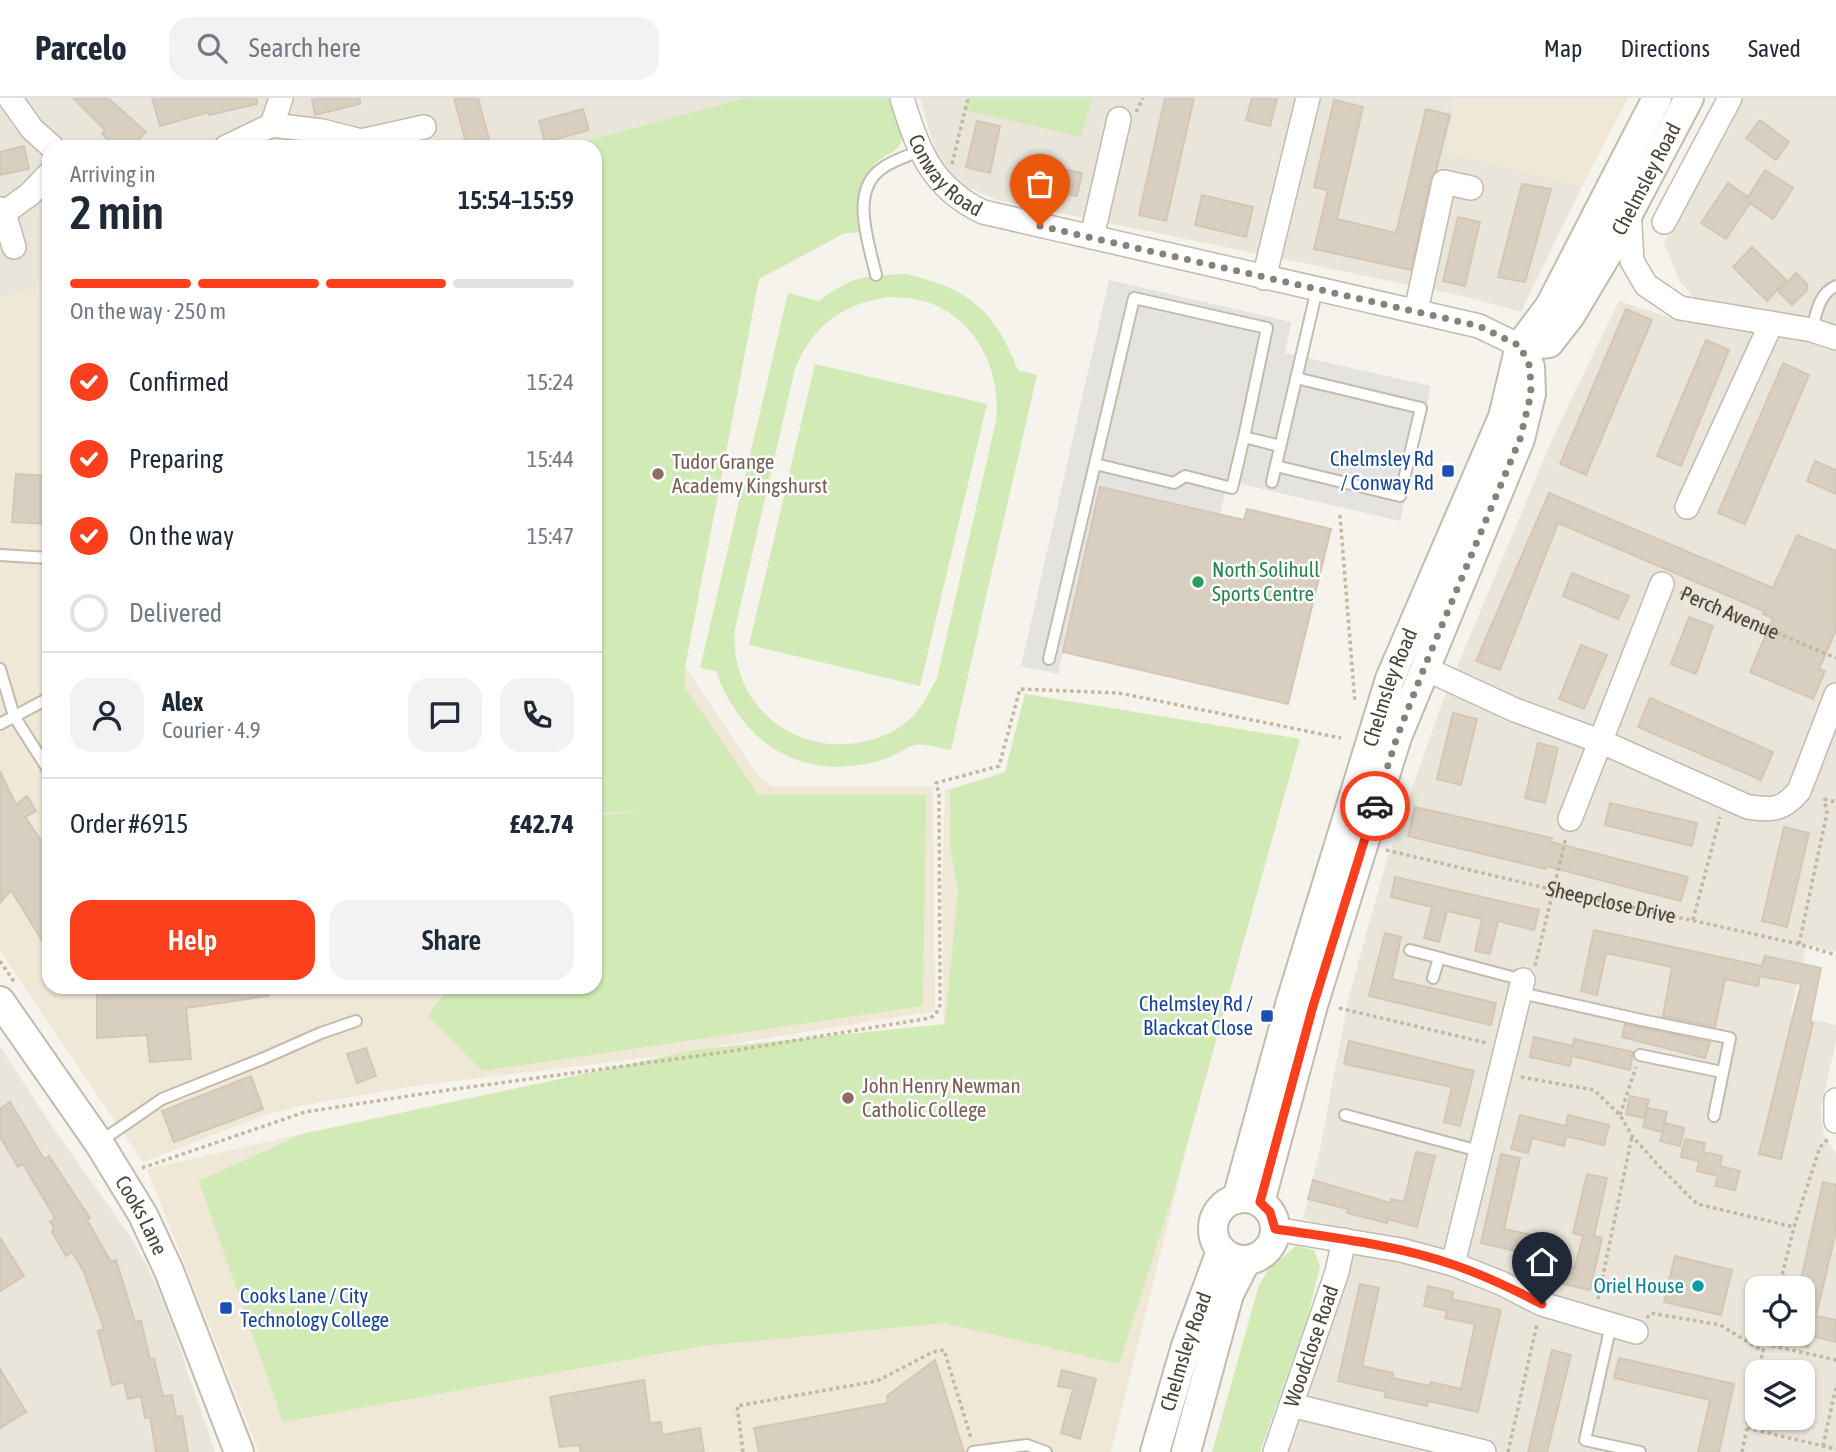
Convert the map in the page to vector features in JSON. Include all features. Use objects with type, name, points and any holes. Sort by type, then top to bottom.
[{"type":"street","points":[[10,98],[32,129],[44,140]]},
{"type":"street","points":[[272,125],[281,98]]},
{"type":"street","name":"Conway Road","points":[[902,98],[919,150],[946,189],[966,204],[983,212],[1479,326],[1520,346]]},
{"type":"street","points":[[1264,278],[1308,98]]},
{"type":"street","name":"Chelmsley Road","points":[[1248,1201],[1292,998],[1390,679],[1503,417],[1520,346],[1550,306],[1657,98]]},
{"type":"street","name":"Chelmsley Road","points":[[1520,346],[1549,343],[1576,306],[1607,254],[1689,98]]},
{"type":"street","points":[[1664,222],[1730,98]]},
{"type":"street","points":[[1092,237],[1119,119]]},
{"type":"street","points":[[241,140],[272,125],[322,131],[349,140]]},
{"type":"street","points":[[376,140],[424,127]]},
{"type":"street","points":[[14,247],[2,211],[30,194],[42,181]]},
{"type":"street","points":[[1416,311],[1444,182],[1471,188]]},
{"type":"street","points":[[1629,209],[1632,261],[1646,285],[1681,308],[1812,330],[1836,338]]},
{"type":"street","points":[[1687,507],[1771,324]]},
{"type":"street","name":"Chelmsley Road","points":[[1248,1201],[1313,1006],[1397,737],[1520,439],[1531,394],[1530,367],[1520,346]]},
{"type":"street","name":"Perch Avenue","points":[[1570,819],[1662,584]]},
{"type":"street","points":[[1424,668],[1515,710],[1602,742],[1755,808],[1778,808],[1788,804],[1799,791],[1836,695]]},
{"type":"street","points":[[1453,1264],[1522,987]]},
{"type":"street","name":"Cooks Lane","points":[[0,1001],[99,1143],[143,1215],[169,1271],[239,1452]]},
{"type":"street","points":[[1836,1100],[1836,1121]]},
{"type":"street","points":[[1248,1201],[1270,1212],[1275,1229],[1401,1250],[1453,1264],[1542,1304],[1636,1332]]},
{"type":"street","name":"Chelmsley Road","points":[[1248,1201],[1219,1210],[1214,1220],[1214,1237],[1234,1256],[1259,1257],[1268,1250],[1275,1229]]},
{"type":"street","name":"Woodclose Road","points":[[1275,1452],[1337,1272],[1345,1240]]},
{"type":"street","name":"Chelmsley Road","points":[[1155,1452],[1186,1346],[1234,1256]]},
{"type":"street","name":"Chelmsley Road","points":[[1186,1452],[1230,1294],[1234,1256]]},
{"type":"street","points":[[1291,1405],[1485,1452]]},
{"type":"lane","points":[[876,275],[863,200],[870,179],[883,167],[919,150]]},
{"type":"lane","points":[[1812,330],[1821,298],[1836,286]]},
{"type":"lane","points":[[1272,482],[1317,289]]},
{"type":"lane","points":[[1049,659],[1134,298],[1267,328],[1232,488],[1185,476],[1174,483],[1095,464]]},
{"type":"lane","points":[[1276,466],[1400,496],[1421,408],[1296,378]]},
{"type":"lane","points":[[1244,437],[1280,446]]},
{"type":"lane","points":[[0,555],[42,558]]},
{"type":"lane","points":[[0,669],[14,716],[42,760]]},
{"type":"lane","points":[[0,724],[42,702]]},
{"type":"lane","points":[[1410,950],[1522,987],[1730,1038],[1714,1116]]},
{"type":"lane","points":[[1433,978],[1439,958]]},
{"type":"lane","points":[[99,1143],[162,1099],[356,1021]]},
{"type":"lane","points":[[1640,1055],[1722,1072]]},
{"type":"lane","points":[[1345,1115],[1479,1151]]},
{"type":"lane","points":[[1602,1323],[1585,1440],[1640,1452]]},
{"type":"lane","points":[[973,1452],[1027,1445],[1046,1452]]},
{"type":"path","points":[[946,189],[968,98]]},
{"type":"path","points":[[1340,515],[1355,704]]},
{"type":"path","name":"Perch Avenue","points":[[1662,584],[1836,658]]},
{"type":"path","points":[[140,1168],[305,1112],[719,1053],[930,1018],[936,1014],[940,1005],[939,794],[936,783],[999,766],[1020,689],[1119,693],[1341,738]]},
{"type":"path","points":[[1693,920],[1726,797]]},
{"type":"path","points":[[1799,944],[1827,813],[1824,799]]},
{"type":"path","points":[[1522,987],[1534,971],[1570,819]]},
{"type":"path","name":"Sheepclose Drive","points":[[1386,850],[1799,944],[1836,956]]},
{"type":"path","points":[[1339,1007],[1485,1042],[1503,1065],[1594,1090],[1620,1115],[1632,1136],[1697,1204],[1794,1227]]},
{"type":"path","points":[[1782,1276],[1794,1227],[1820,1147],[1836,1132]]},
{"type":"path","points":[[1602,1323],[1632,1136]]},
{"type":"path","points":[[1508,1452],[1542,1304]]},
{"type":"path","points":[[1636,1332],[1651,1313],[1720,1325],[1763,1351]]},
{"type":"path","points":[[1761,1360],[1764,1346]]},
{"type":"path","points":[[1774,1346],[1836,1360]]},
{"type":"path","points":[[743,1452],[737,1406],[877,1381],[933,1352],[944,1350],[973,1452]]},
{"type":"path","points":[[1823,1446],[1836,1387]]},
{"type":"path","points":[[1742,1452],[1747,1430]]},
{"type":"path","points":[[1755,1430],[1836,1449]]},
{"type":"shaded area","points":[[0,98],[746,98],[589,140],[42,140],[42,287],[0,299]]},
{"type":"shaded area","name":"Tudor Grange Academy Kingshurst","points":[[746,98],[845,233],[759,279],[685,667],[758,776],[771,786],[933,786],[935,1011],[685,1053],[414,1086],[305,1105],[265,1115],[143,1162],[0,951],[0,299],[42,287],[42,994],[602,994],[602,140],[589,140]]},
{"type":"shaded area","points":[[920,98],[1455,98],[1447,152],[1582,186],[1521,312],[1467,297],[997,200],[960,184],[936,154]]},
{"type":"shaded area","points":[[1455,98],[1628,98],[1582,186],[1447,152]]},
{"type":"shaded area","points":[[1740,98],[1836,98],[1836,952],[1807,945],[1790,1014],[1836,1025],[1836,1042],[1821,1107],[1823,1133],[1836,1154],[1836,1452],[1284,1452],[1346,1229],[1303,1219],[1320,1149],[1349,996],[1386,863],[1442,703],[1554,435],[1619,301],[1675,319],[1693,297],[1680,281],[1664,244]]},
{"type":"shaded area","points":[[1109,280],[1291,322],[1285,353],[1431,386],[1400,521],[1228,481],[1220,514],[1101,487],[1058,674],[1021,666]]},
{"type":"shaded area","name":"John Henry Newman Catholic College","points":[[1025,694],[1300,739],[1186,1150],[1111,1452],[259,1452],[147,1169],[302,1134],[712,1058],[823,1045],[944,1024],[942,886],[945,790],[1005,773]]},
{"type":"shaded area","points":[[0,1046],[47,1119],[132,1239],[148,1268],[165,1305],[215,1452],[0,1452]]},
{"type":"green space","name":"Tudor Grange Academy Kingshurst","points":[[746,98],[890,98],[899,121],[902,135],[900,145],[870,170],[859,194],[859,207],[867,232],[845,233],[759,279],[685,667],[685,688],[759,795],[926,795],[923,1006],[482,1071],[428,1016],[444,994],[602,994],[602,815],[645,811],[602,813],[602,140],[589,140]]},
{"type":"green space","points":[[968,98],[1092,98],[1081,137],[965,110]]},
{"type":"green space","points":[[905,274],[946,286],[976,304],[999,331],[1018,370],[1037,375],[951,750],[918,745],[867,764],[834,767],[810,764],[789,757],[752,731],[726,694],[716,671],[700,668],[788,293],[819,301],[859,279]],"holes":[[[887,297],[911,298],[934,305],[952,314],[967,328],[988,361],[997,401],[996,421],[937,678],[927,697],[909,720],[890,733],[862,742],[836,744],[811,741],[789,732],[770,718],[754,701],[742,679],[736,655],[735,629],[795,369],[810,340],[830,320],[856,305]]]},
{"type":"green space","points":[[815,364],[987,404],[920,686],[749,645]]},
{"type":"green space","name":"John Henry Newman Catholic College","points":[[1025,694],[1300,739],[1171,1201],[1119,1364],[944,1323],[702,1346],[283,1422],[199,1181],[302,1134],[700,1049],[945,1024],[958,892],[950,846],[950,790],[1005,772]]},
{"type":"green space","points":[[1296,1246],[1314,1250],[1320,1266],[1308,1316],[1260,1452],[1212,1452],[1259,1285],[1268,1270]]},
{"type":"building","points":[[73,98],[108,98],[146,132],[139,140],[108,140],[102,134],[105,130]]},
{"type":"building","points":[[152,98],[257,98],[257,104],[209,115],[209,112],[160,126]]},
{"type":"building","points":[[360,98],[360,104],[315,115],[312,100]]},
{"type":"building","points":[[454,98],[478,98],[489,140],[465,140]]},
{"type":"building","points":[[1165,98],[1194,98],[1166,221],[1139,215]]},
{"type":"building","points":[[1252,98],[1277,98],[1270,126],[1246,120]]},
{"type":"building","points":[[1334,100],[1363,107],[1337,219],[1396,233],[1426,109],[1450,115],[1436,171],[1430,179],[1411,270],[1314,249],[1328,190],[1314,187]]},
{"type":"building","points":[[583,109],[589,130],[544,140],[539,121]]},
{"type":"building","points":[[1760,120],[1789,142],[1776,160],[1746,138]]},
{"type":"building","points":[[977,121],[1000,126],[990,173],[966,167]]},
{"type":"building","points":[[24,146],[29,169],[0,175],[0,152]]},
{"type":"building","points":[[1025,161],[1082,173],[1077,196],[1020,184]]},
{"type":"building","points":[[1765,170],[1793,188],[1773,219],[1750,203],[1726,239],[1701,223],[1728,183],[1748,197]]},
{"type":"building","points":[[1522,184],[1551,189],[1525,282],[1498,277]]},
{"type":"building","points":[[1202,195],[1253,207],[1246,237],[1195,225]]},
{"type":"building","points":[[1458,217],[1480,222],[1465,286],[1443,281]]},
{"type":"building","points":[[1752,247],[1786,280],[1767,301],[1733,267]]},
{"type":"building","points":[[1796,273],[1807,284],[1807,290],[1792,305],[1778,291]]},
{"type":"building","points":[[1626,309],[1652,320],[1586,475],[1560,464]]},
{"type":"building","points":[[1706,340],[1729,350],[1681,466],[1657,456]]},
{"type":"building","points":[[1783,363],[1809,375],[1745,524],[1718,513]]},
{"type":"building","points":[[1815,461],[1836,470],[1836,494],[1807,481]]},
{"type":"building","points":[[16,474],[42,476],[42,524],[12,522]]},
{"type":"building","name":"North Solihull Sports Centre","points":[[1100,487],[1244,520],[1247,509],[1331,529],[1288,704],[1063,652]]},
{"type":"building","points":[[1549,493],[1773,588],[1797,535],[1836,551],[1836,630],[1819,669],[1825,671],[1813,699],[1750,672],[1773,618],[1763,614],[1764,611],[1558,523],[1500,670],[1476,661]]},
{"type":"building","points":[[1572,573],[1629,596],[1618,619],[1563,596]]},
{"type":"building","points":[[1689,617],[1713,626],[1696,674],[1671,664]]},
{"type":"building","points":[[1581,645],[1607,655],[1584,709],[1559,699]]},
{"type":"building","points":[[1650,698],[1773,752],[1761,780],[1638,727]]},
{"type":"building","points":[[1453,713],[1477,719],[1461,785],[1437,779]]},
{"type":"building","points":[[1538,743],[1558,748],[1545,803],[1525,798]]},
{"type":"building","points":[[0,771],[16,805],[27,796],[36,811],[25,817],[42,842],[42,941],[11,890],[0,903]]},
{"type":"building","points":[[1610,803],[1697,823],[1692,846],[1605,825]]},
{"type":"building","points":[[1415,807],[1552,838],[1551,842],[1688,877],[1681,901],[1546,866],[1546,869],[1408,836]]},
{"type":"building","points":[[1784,827],[1809,833],[1787,927],[1762,921]]},
{"type":"building","points":[[1395,877],[1539,910],[1534,930],[1498,921],[1490,954],[1475,951],[1482,919],[1447,911],[1439,942],[1424,938],[1432,907],[1391,897]]},
{"type":"building","points":[[1594,930],[1762,966],[1765,956],[1821,968],[1810,1022],[1813,1023],[1781,1159],[1759,1154],[1801,984],[1760,976],[1758,986],[1725,979],[1715,1027],[1663,1016],[1672,967],[1606,953],[1597,995],[1581,991]]},
{"type":"building","points":[[1385,933],[1401,937],[1392,979],[1496,1003],[1491,1025],[1369,996]]},
{"type":"building","points":[[97,994],[268,994],[186,1008],[191,1059],[150,1062],[147,1035],[97,1038]]},
{"type":"building","points":[[1625,1024],[1710,1042],[1705,1058],[1622,1037]]},
{"type":"building","points":[[1534,1037],[1573,1046],[1574,1039],[1633,1052],[1630,1070],[1572,1056],[1570,1066],[1530,1057]]},
{"type":"building","points":[[1349,1041],[1474,1071],[1460,1126],[1444,1122],[1452,1087],[1344,1064]]},
{"type":"building","points":[[366,1048],[376,1076],[357,1083],[347,1054]]},
{"type":"building","points":[[251,1076],[263,1109],[174,1142],[162,1111]]},
{"type":"building","points":[[1630,1096],[1649,1100],[1644,1118],[1626,1114]]},
{"type":"building","points":[[10,1102],[44,1159],[49,1156],[90,1218],[87,1220],[111,1262],[116,1260],[135,1322],[141,1321],[150,1360],[154,1359],[163,1396],[172,1395],[176,1417],[182,1416],[188,1452],[156,1452],[150,1417],[145,1418],[141,1396],[128,1399],[124,1382],[112,1385],[98,1331],[104,1329],[84,1272],[72,1252],[66,1256],[52,1232],[54,1227],[50,1222],[55,1218],[23,1164],[18,1167],[0,1137],[0,1109]]},
{"type":"building","points":[[1648,1108],[1667,1112],[1662,1132],[1643,1127]]},
{"type":"building","points":[[1520,1115],[1566,1126],[1568,1115],[1609,1125],[1604,1145],[1566,1136],[1564,1146],[1532,1138],[1528,1153],[1511,1149]]},
{"type":"building","points":[[1665,1123],[1684,1128],[1680,1146],[1660,1141]]},
{"type":"building","points":[[1685,1139],[1705,1143],[1703,1152],[1722,1156],[1720,1166],[1740,1171],[1735,1190],[1715,1186],[1718,1176],[1697,1171],[1699,1161],[1681,1157]]},
{"type":"building","points":[[1416,1152],[1435,1156],[1417,1227],[1388,1219],[1387,1223],[1347,1213],[1348,1209],[1308,1199],[1313,1180],[1390,1203],[1391,1199],[1404,1202]]},
{"type":"building","points":[[1501,1154],[1520,1158],[1504,1229],[1532,1235],[1528,1254],[1481,1243]]},
{"type":"building","points":[[1587,1174],[1607,1178],[1594,1236],[1602,1238],[1590,1290],[1541,1279],[1545,1260],[1575,1267],[1583,1236],[1573,1233]]},
{"type":"building","points":[[1823,1182],[1836,1185],[1836,1231],[1816,1316],[1836,1320],[1836,1342],[1815,1337],[1815,1276],[1802,1276]]},
{"type":"building","points":[[0,1238],[24,1276],[0,1291]]},
{"type":"building","name":"Oriel House","points":[[1675,1256],[1732,1270],[1721,1315],[1664,1302]]},
{"type":"building","points":[[1360,1284],[1379,1288],[1362,1366],[1393,1373],[1392,1378],[1430,1386],[1431,1382],[1461,1389],[1475,1324],[1445,1318],[1447,1311],[1424,1306],[1428,1286],[1453,1292],[1452,1299],[1501,1310],[1478,1412],[1428,1401],[1427,1406],[1385,1397],[1386,1392],[1338,1381]]},
{"type":"building","points":[[1552,1350],[1571,1355],[1547,1452],[1528,1452]]},
{"type":"building","points":[[1619,1358],[1734,1384],[1719,1452],[1698,1452],[1710,1400],[1614,1378]]},
{"type":"building","points":[[935,1360],[964,1452],[759,1452],[754,1428],[888,1403],[887,1396]]},
{"type":"building","points":[[0,1369],[26,1412],[0,1428]]},
{"type":"building","points":[[1062,1370],[1096,1379],[1080,1439],[1061,1433],[1073,1389],[1058,1386]]},
{"type":"building","points":[[644,1380],[650,1423],[661,1422],[662,1435],[700,1428],[704,1452],[581,1452],[579,1445],[560,1447],[550,1397]]},
{"type":"way so far","points":[[1040,226],[1479,326],[1520,346],[1530,367],[1531,394],[1520,439],[1424,668],[1397,737],[1375,806]]},
{"type":"place","name":"Chelmsley Rd / Conway Rd","points":[[1448,471]]},
{"type":"place","name":"Tudor Grange Academy Kingshurst","points":[[658,474]]},
{"type":"place","name":"North Solihull Sports Centre","points":[[1198,582]]},
{"type":"place","name":"Chelmsley Rd / Blackcat Close","points":[[1267,1016]]},
{"type":"place","name":"John Henry Newman Catholic College","points":[[848,1098]]},
{"type":"place","name":"Oriel House","points":[[1698,1286]]},
{"type":"place","name":"Cooks Lane / City Technology College","points":[[226,1308]]},
{"type":"route","points":[[1375,806],[1313,1006],[1260,1202],[1270,1212],[1275,1229],[1401,1250],[1453,1264],[1542,1304]]}]
